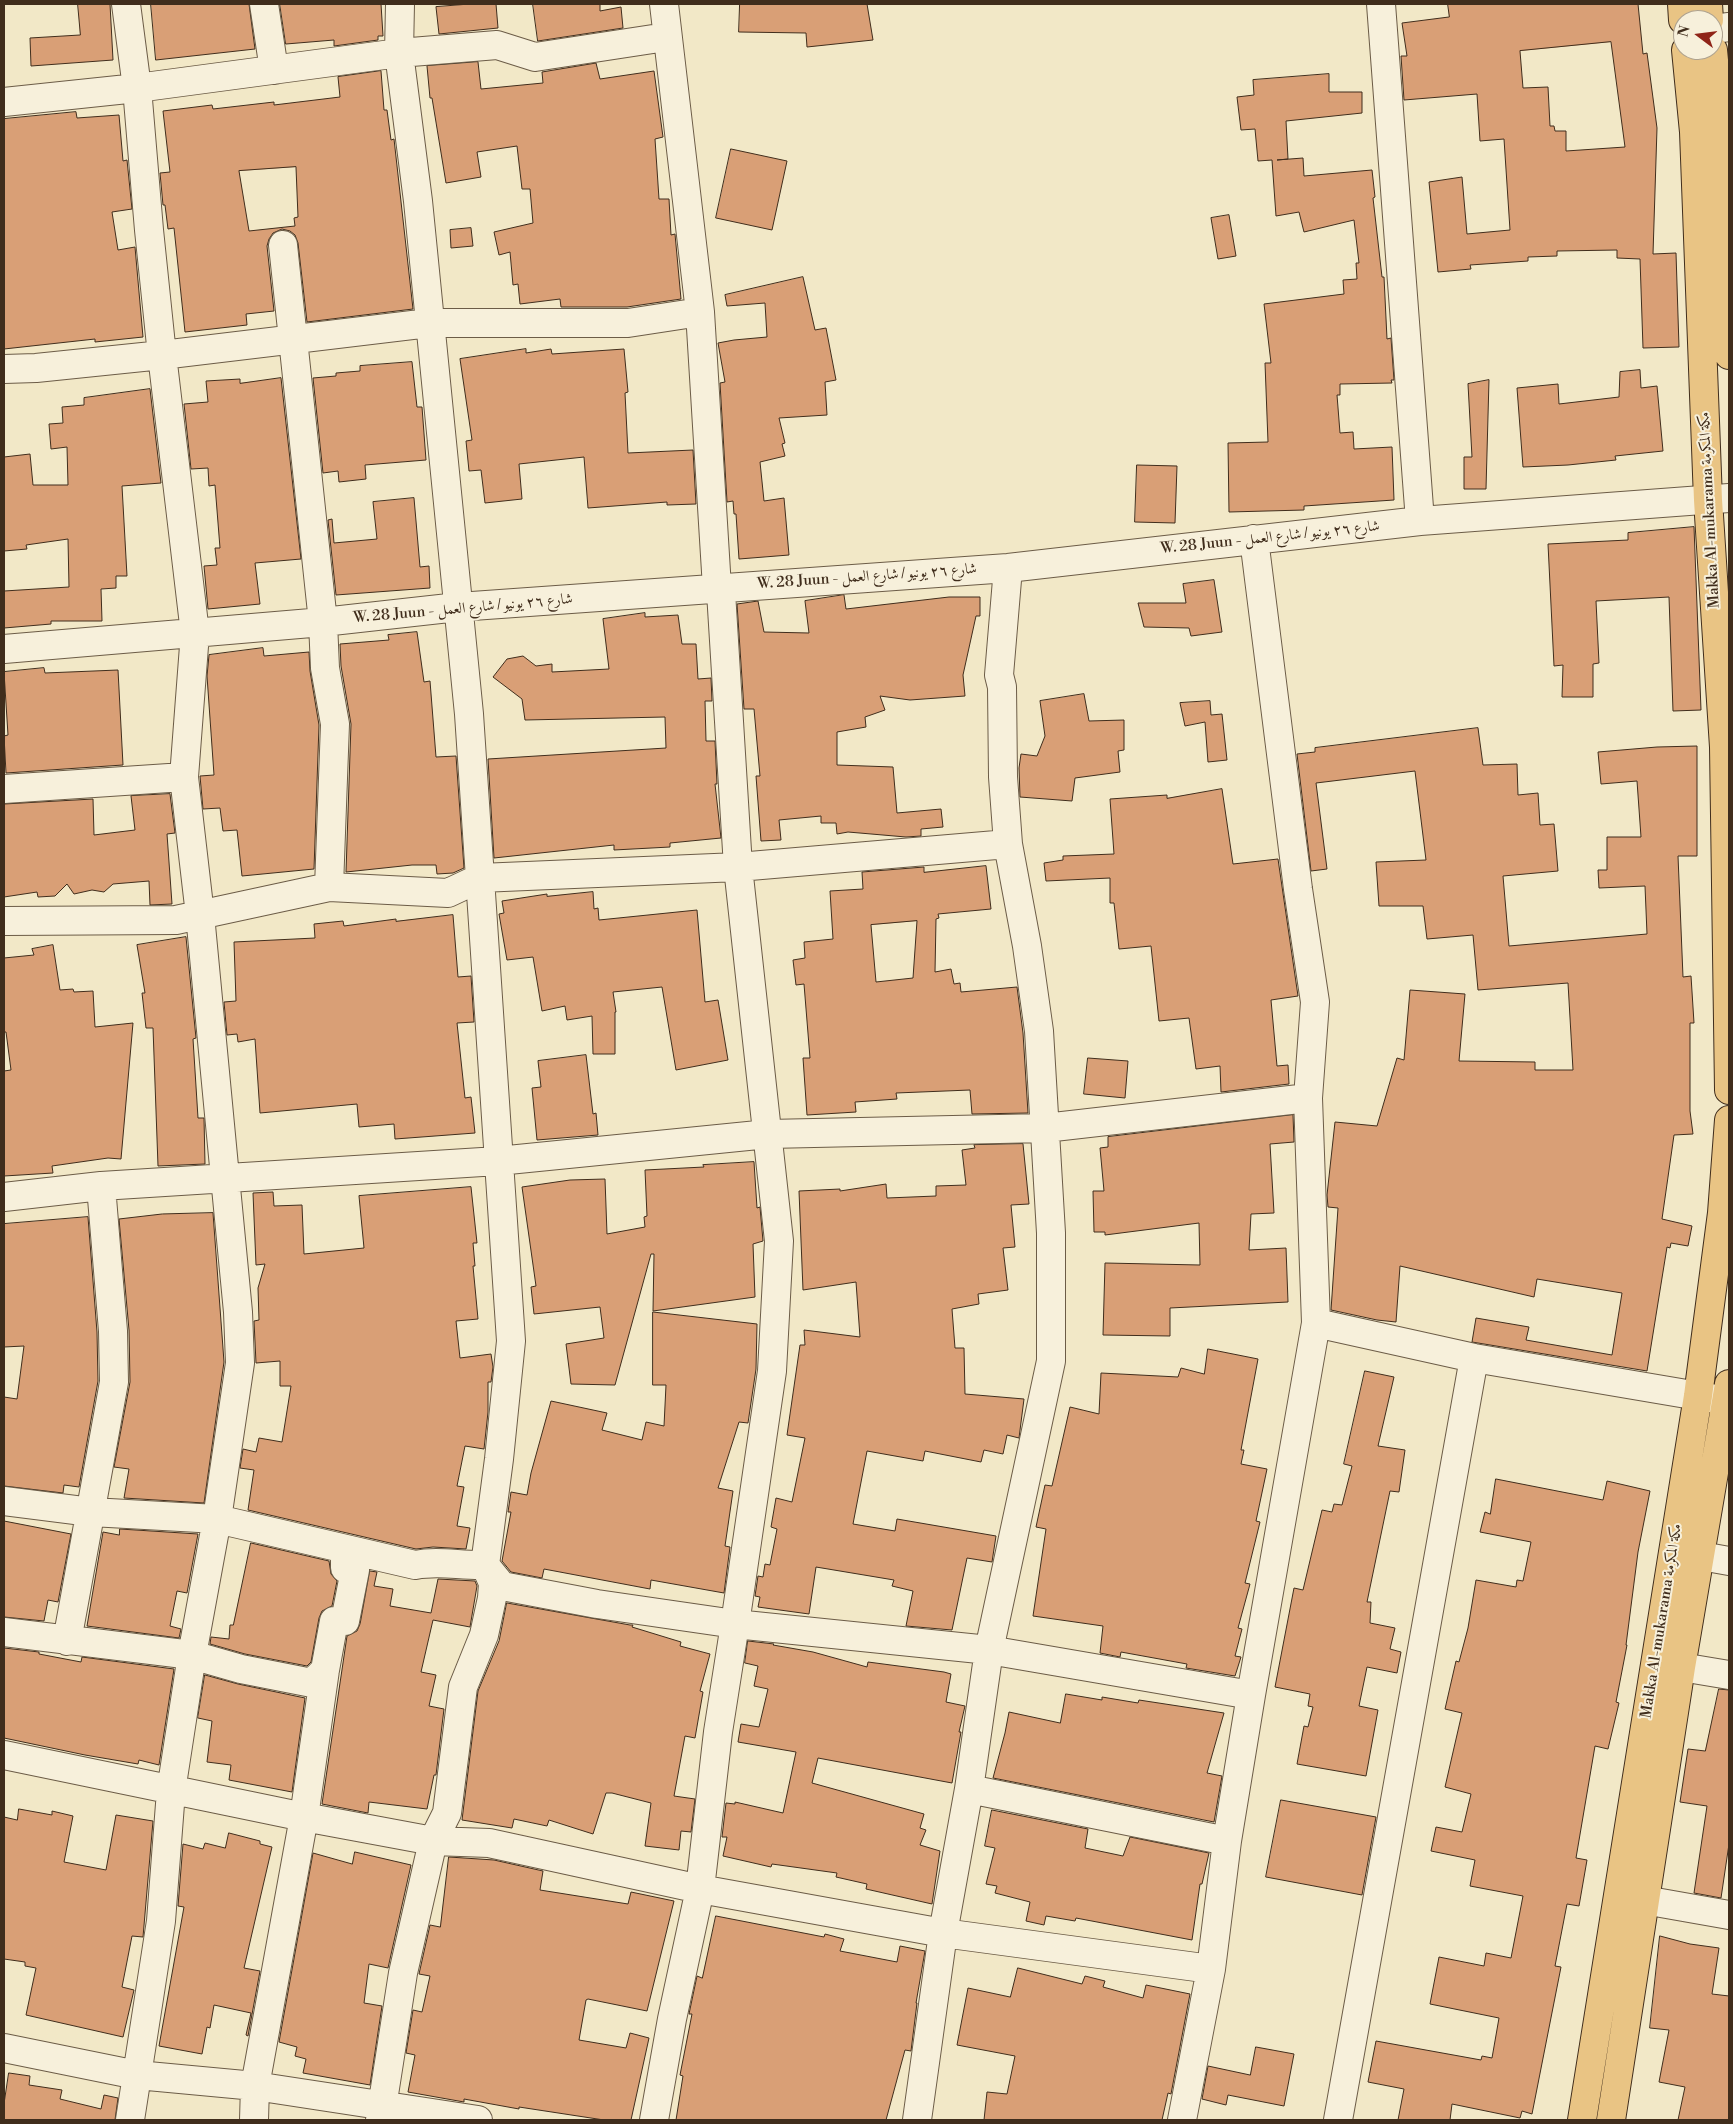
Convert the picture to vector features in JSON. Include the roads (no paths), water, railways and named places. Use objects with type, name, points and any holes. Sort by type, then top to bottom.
[{"type":"highway","name":"Makka Al-mukarama مكة المكرمة","points":[[1687,60],[1694,132],[1719,499],[1726,746],[1729,1090]]},
{"type":"highway","points":[[1714,60],[1725,133],[1729,355]]},
{"type":"highway","name":"Makka Al-mukarama مكة المكرمة","points":[[1582,2120],[1698,1396],[1722,1212],[1729,1120]]},
{"type":"highway","name":"Makka Al-mukarama مكة المكرمة","points":[[1611,2120],[1681,1667],[1728,1393]]},
{"type":"street","points":[[126,4],[137,88],[162,355],[195,632],[184,777],[200,915],[226,1177],[238,1312],[240,1363],[171,1791],[161,1921],[130,2120]]},
{"type":"street","points":[[264,4],[274,70]]},
{"type":"street","points":[[381,2113],[402,1973],[433,1841],[446,1813],[464,1687],[484,1635],[492,1598],[493,1583],[485,1565],[499,1459],[511,1340],[469,714],[418,201],[398,53],[400,4]]},
{"type":"street","points":[[654,2120],[672,2019],[700,1889],[718,1732],[772,1370],[779,1241],[738,867],[721,592],[717,588],[700,312],[666,37],[664,4]]},
{"type":"street","points":[[1381,4],[1420,521]]},
{"type":"street","points":[[4,102],[137,88],[398,53],[496,45],[535,57],[666,37]]},
{"type":"street","points":[[283,245],[323,622],[326,668],[335,724],[329,887]]},
{"type":"street","points":[[4,369],[36,368],[162,355],[429,322],[628,323],[700,312]]},
{"type":"street","name":"W. 28 Juun - شارع ٢٦ يونيو / شارع العمل","points":[[4,649],[323,622],[458,607],[1008,568],[1420,521],[1719,499]]},
{"type":"street","points":[[1182,2120],[1211,1969],[1250,1695],[1316,1323],[1308,1098],[1315,1002],[1298,889],[1254,539]]},
{"type":"street","points":[[917,2120],[943,1932],[970,1789],[989,1650],[1051,1361],[1051,1233],[1039,1031],[1027,946],[1008,844],[1003,777],[1002,687],[999,675],[1008,568]]},
{"type":"street","points":[[4,789],[184,777]]},
{"type":"street","points":[[4,921],[176,920],[329,887],[448,893],[480,878],[738,867],[1008,844]]},
{"type":"street","points":[[4,1197],[101,1186],[498,1161],[768,1134],[1045,1128],[1308,1098]]},
{"type":"street","points":[[67,1641],[114,1382],[113,1331],[101,1186]]},
{"type":"street","points":[[1316,1323],[1474,1358],[1698,1396],[1728,1393]]},
{"type":"street","points":[[1338,2120],[1474,1358]]},
{"type":"street","points":[[4,1501],[91,1512],[216,1519],[415,1565],[432,1561],[464,1566],[485,1565]]},
{"type":"street","points":[[254,2120],[255,2086],[304,1817],[334,1620],[345,1621],[355,1570],[345,1568],[345,1550]]},
{"type":"street","points":[[1701,1556],[1729,1561]]},
{"type":"street","points":[[485,1565],[502,1586],[597,1604],[735,1624],[989,1650],[1250,1695]]},
{"type":"street","points":[[4,1632],[192,1655],[241,1669],[312,1683],[325,1670]]},
{"type":"street","points":[[1681,1667],[1729,1675]]},
{"type":"street","points":[[4,1755],[171,1791],[433,1841],[489,1843],[700,1889],[943,1932],[1211,1969]]},
{"type":"street","points":[[970,1789],[1228,1841]]},
{"type":"street","points":[[1644,1900],[1729,1915]]},
{"type":"street","points":[[4,2048],[138,2075],[255,2086],[381,2113],[478,2120]]}]
